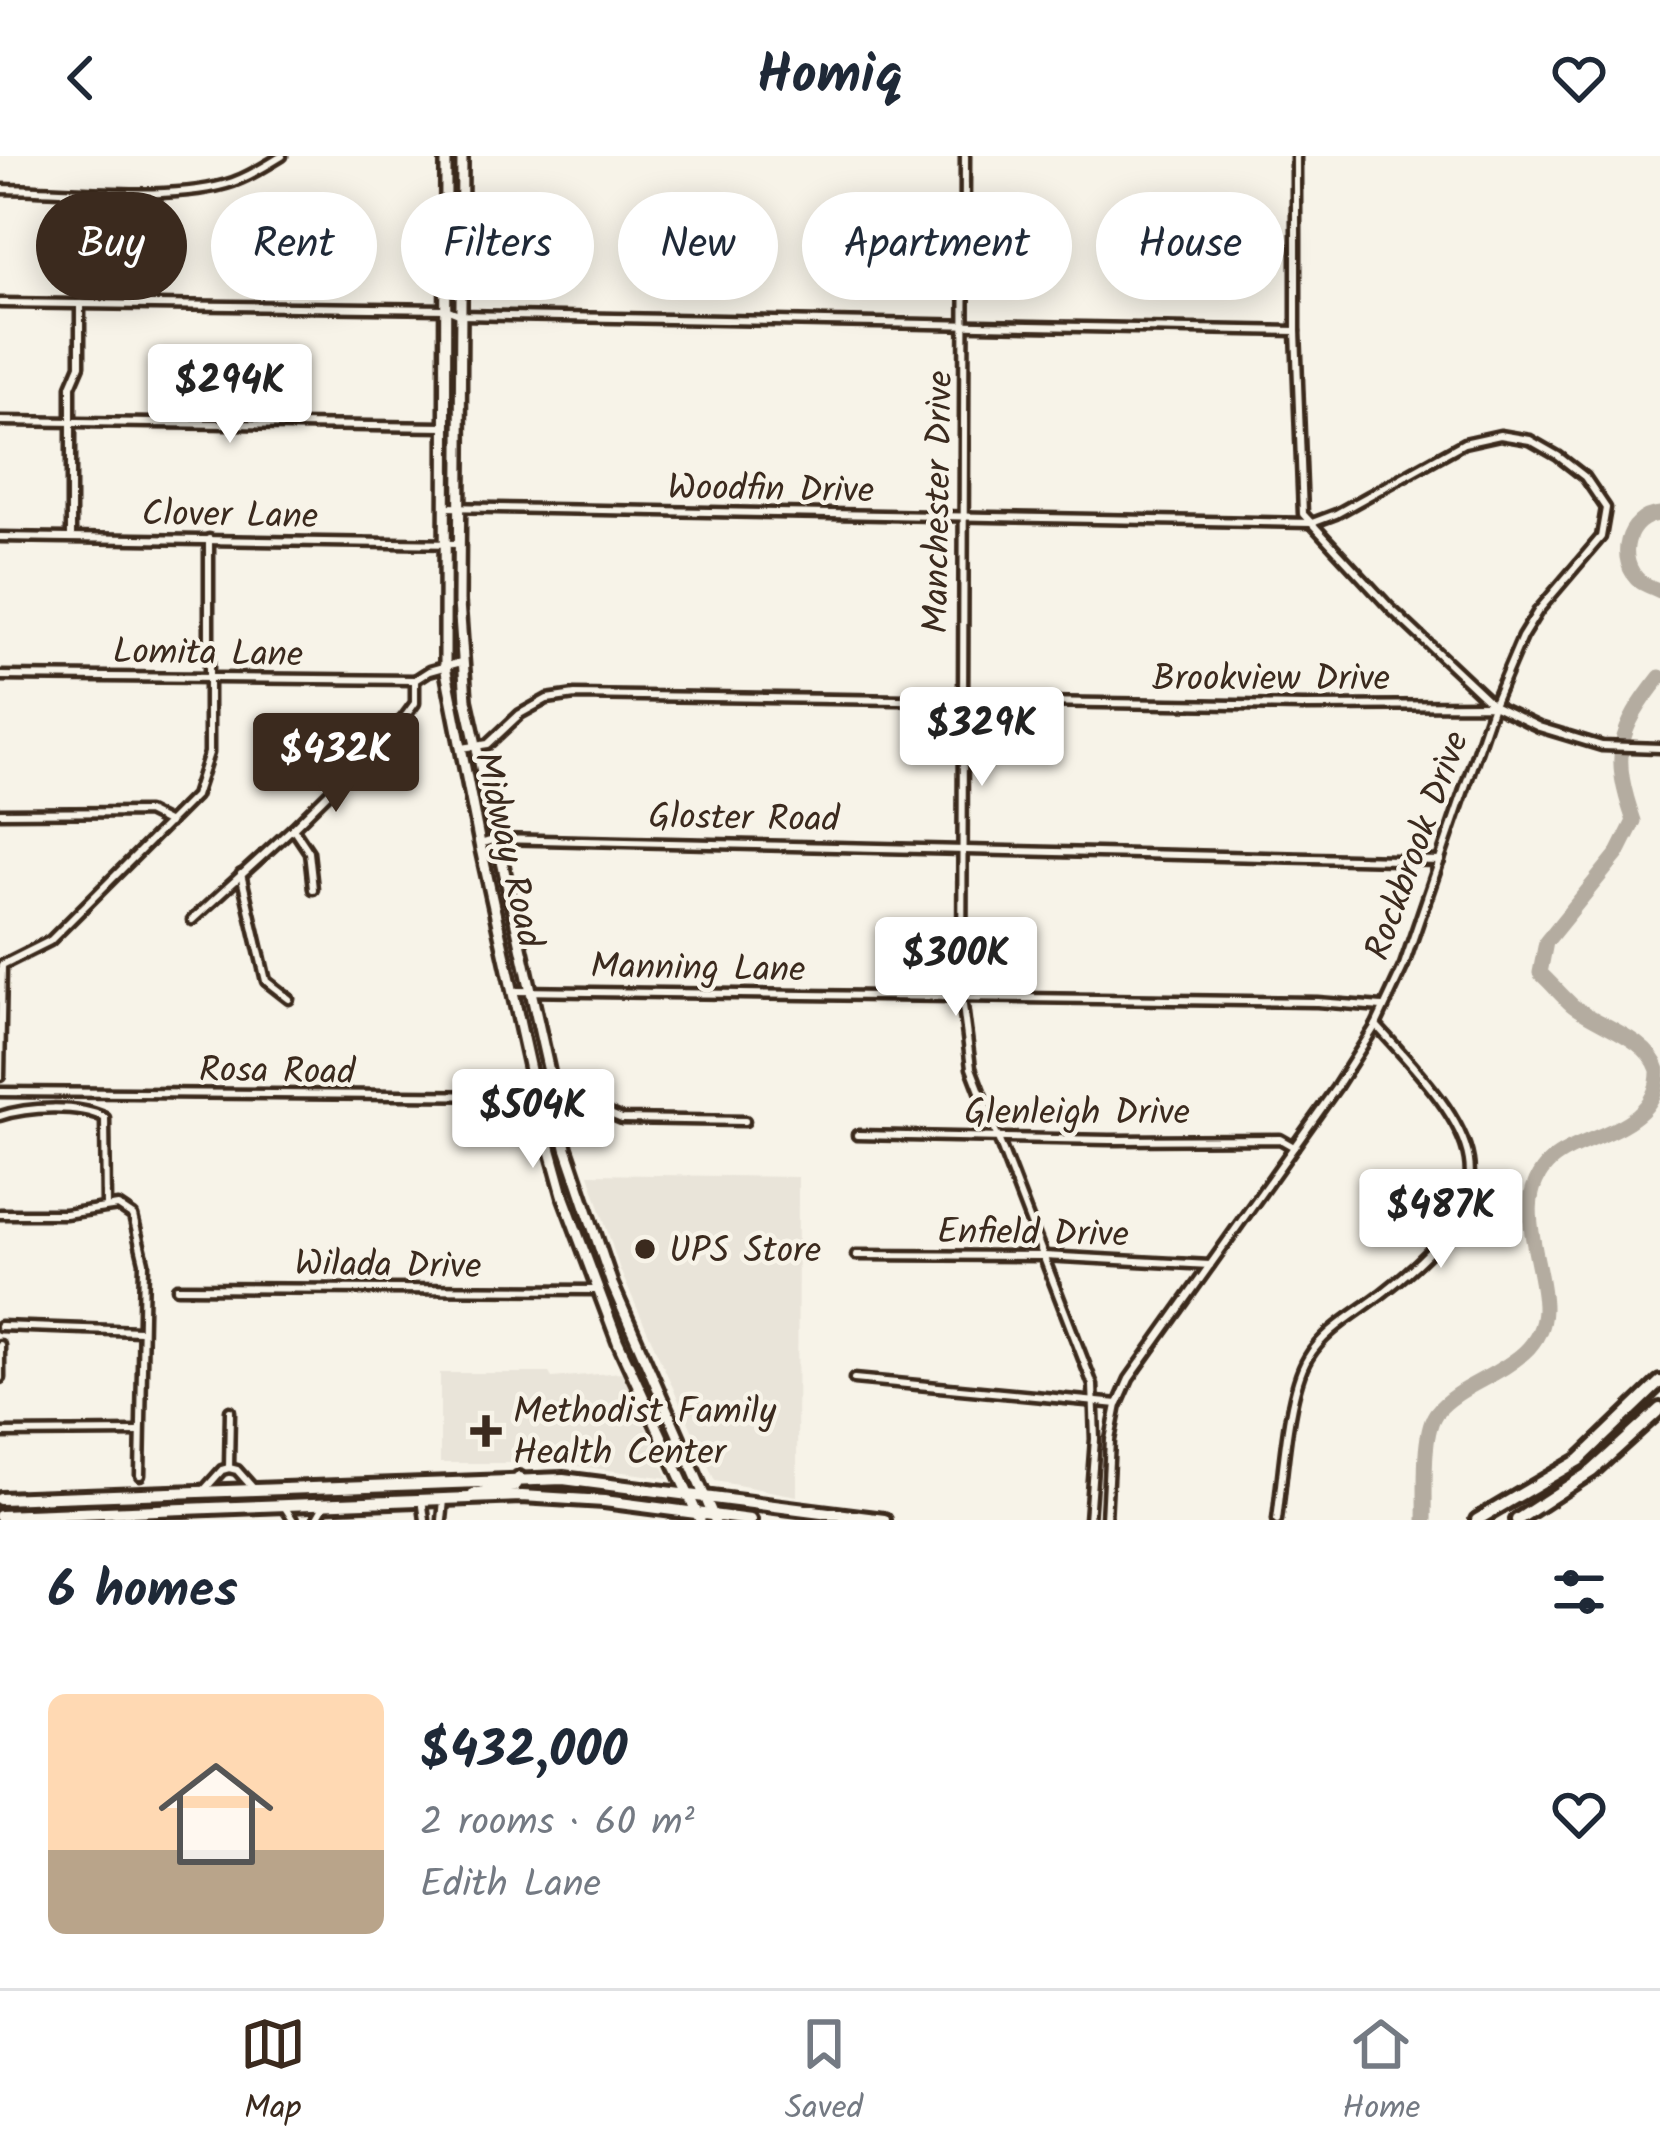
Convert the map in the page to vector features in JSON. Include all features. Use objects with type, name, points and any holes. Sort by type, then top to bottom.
[{"type":"main road","name":"Midway Road","points":[[446,156],[445,666],[459,749],[536,1097],[564,1198],[597,1290],[699,1516]]},
{"type":"main road","name":"Midway Road","points":[[462,156],[459,544],[466,700],[553,1098],[581,1197],[612,1284],[714,1518]]},
{"type":"main road","points":[[597,1290],[612,1284]]},
{"type":"main road","points":[[634,1377],[650,1370]]},
{"type":"main road","points":[[1478,1520],[1579,1460],[1660,1382]]},
{"type":"main road","points":[[1516,1520],[1540,1515],[1660,1409]]},
{"type":"main road","points":[[0,1499],[519,1478],[582,1480],[884,1520]]},
{"type":"main road","points":[[465,1498],[514,1486],[519,1478]]},
{"type":"main road","points":[[422,1482],[422,1499]]},
{"type":"main road","points":[[1528,1493],[1540,1515]]},
{"type":"main road","points":[[0,1516],[124,1516],[444,1498],[562,1497],[750,1520]]},
{"type":"street","points":[[0,189],[207,188],[233,182],[282,156]]},
{"type":"street","name":"Manchester Drive","points":[[965,156],[962,998],[971,1067],[1086,1362],[1096,1401]]},
{"type":"street","name":"Rockbrook Drive","points":[[1106,1520],[1110,1440],[1129,1379],[1376,1025],[1404,965],[1493,705],[1390,608],[1300,508],[1296,156]]},
{"type":"street","points":[[0,304],[446,309],[461,315],[1296,331]]},
{"type":"street","points":[[71,537],[71,386],[80,365],[80,304]]},
{"type":"street","points":[[0,422],[461,427]]},
{"type":"street","points":[[1312,523],[1483,436],[1530,440],[1585,477],[1606,508],[1601,537],[1538,611],[1493,705]]},
{"type":"street","name":"Woodfin Drive","points":[[445,507],[1312,523]]},
{"type":"street","name":"Clover Lane","points":[[0,536],[459,544]]},
{"type":"street","points":[[0,1076],[1,963],[50,941],[195,796],[202,779],[209,753],[209,539]]},
{"type":"street","points":[[192,920],[404,718],[415,703],[415,680],[463,662]]},
{"type":"street","name":"Lomita Lane","points":[[0,676],[415,680]]},
{"type":"street","name":"Brookview Drive","points":[[459,749],[498,737],[530,707],[559,696],[1493,705],[1539,727],[1577,738],[1625,749],[1660,748]]},
{"type":"street","points":[[0,813],[147,812],[169,823]]},
{"type":"street","points":[[293,828],[309,852],[314,889]]},
{"type":"street","name":"Gloster Road","points":[[480,844],[496,839],[1440,861]]},
{"type":"street","points":[[242,874],[266,981],[289,999]]},
{"type":"street","name":"Manning Lane","points":[[516,991],[1317,1002],[1382,1007]]},
{"type":"street","points":[[1276,1520],[1297,1385],[1306,1360],[1337,1327],[1440,1244],[1457,1219],[1468,1189],[1471,1159],[1461,1132],[1376,1025]]},
{"type":"street","name":"Rosa Road","points":[[0,1092],[536,1097],[579,1101],[622,1120],[745,1121]]},
{"type":"street","points":[[0,1116],[64,1111],[98,1113],[105,1118],[106,1206]]},
{"type":"street","name":"Glenleigh Drive","points":[[857,1135],[1280,1139],[1294,1147]]},
{"type":"street","points":[[0,1214],[65,1214],[106,1206],[128,1210],[135,1223],[144,1262],[140,1475]]},
{"type":"street","name":"Enfield Drive","points":[[856,1255],[1044,1256],[1210,1265]]},
{"type":"street","name":"Wilada Drive","points":[[177,1288],[597,1290]]},
{"type":"street","points":[[0,1327],[142,1331]]},
{"type":"street","points":[[0,1345],[0,1378]]},
{"type":"street","points":[[854,1379],[1118,1404]]},
{"type":"street","points":[[1089,1520],[1096,1401]]},
{"type":"street","points":[[229,1468],[230,1411]]},
{"type":"street","points":[[0,1432],[141,1432]]},
{"type":"street","points":[[203,1491],[229,1468],[254,1490]]},
{"type":"street","points":[[442,1520],[444,1498]]},
{"type":"street","points":[[422,1499],[424,1520]]},
{"type":"street","points":[[316,1520],[325,1504]]},
{"type":"street","points":[[284,1506],[293,1520]]},
{"type":"shaded area","points":[[589,1174],[798,1177],[797,1496],[715,1481],[620,1270]]},
{"type":"shaded area","points":[[622,1372],[668,1478],[555,1463],[440,1463],[440,1373],[549,1373],[552,1378]]},
{"type":"waterway","points":[[1660,514],[1648,517],[1632,531],[1627,552],[1633,573],[1660,591]]},
{"type":"waterway","points":[[1425,1520],[1426,1448],[1437,1412],[1517,1358],[1540,1329],[1543,1291],[1530,1212],[1538,1176],[1564,1152],[1633,1118],[1655,1090],[1658,1070],[1644,1049],[1572,1005],[1540,973],[1546,942],[1618,853],[1634,821],[1622,778],[1622,744],[1635,713],[1660,677]]},
{"type":"place","name":"UPS Store","points":[[645,1249]]},
{"type":"place","name":"Methodist Family Health Center","points":[[486,1431]]}]
